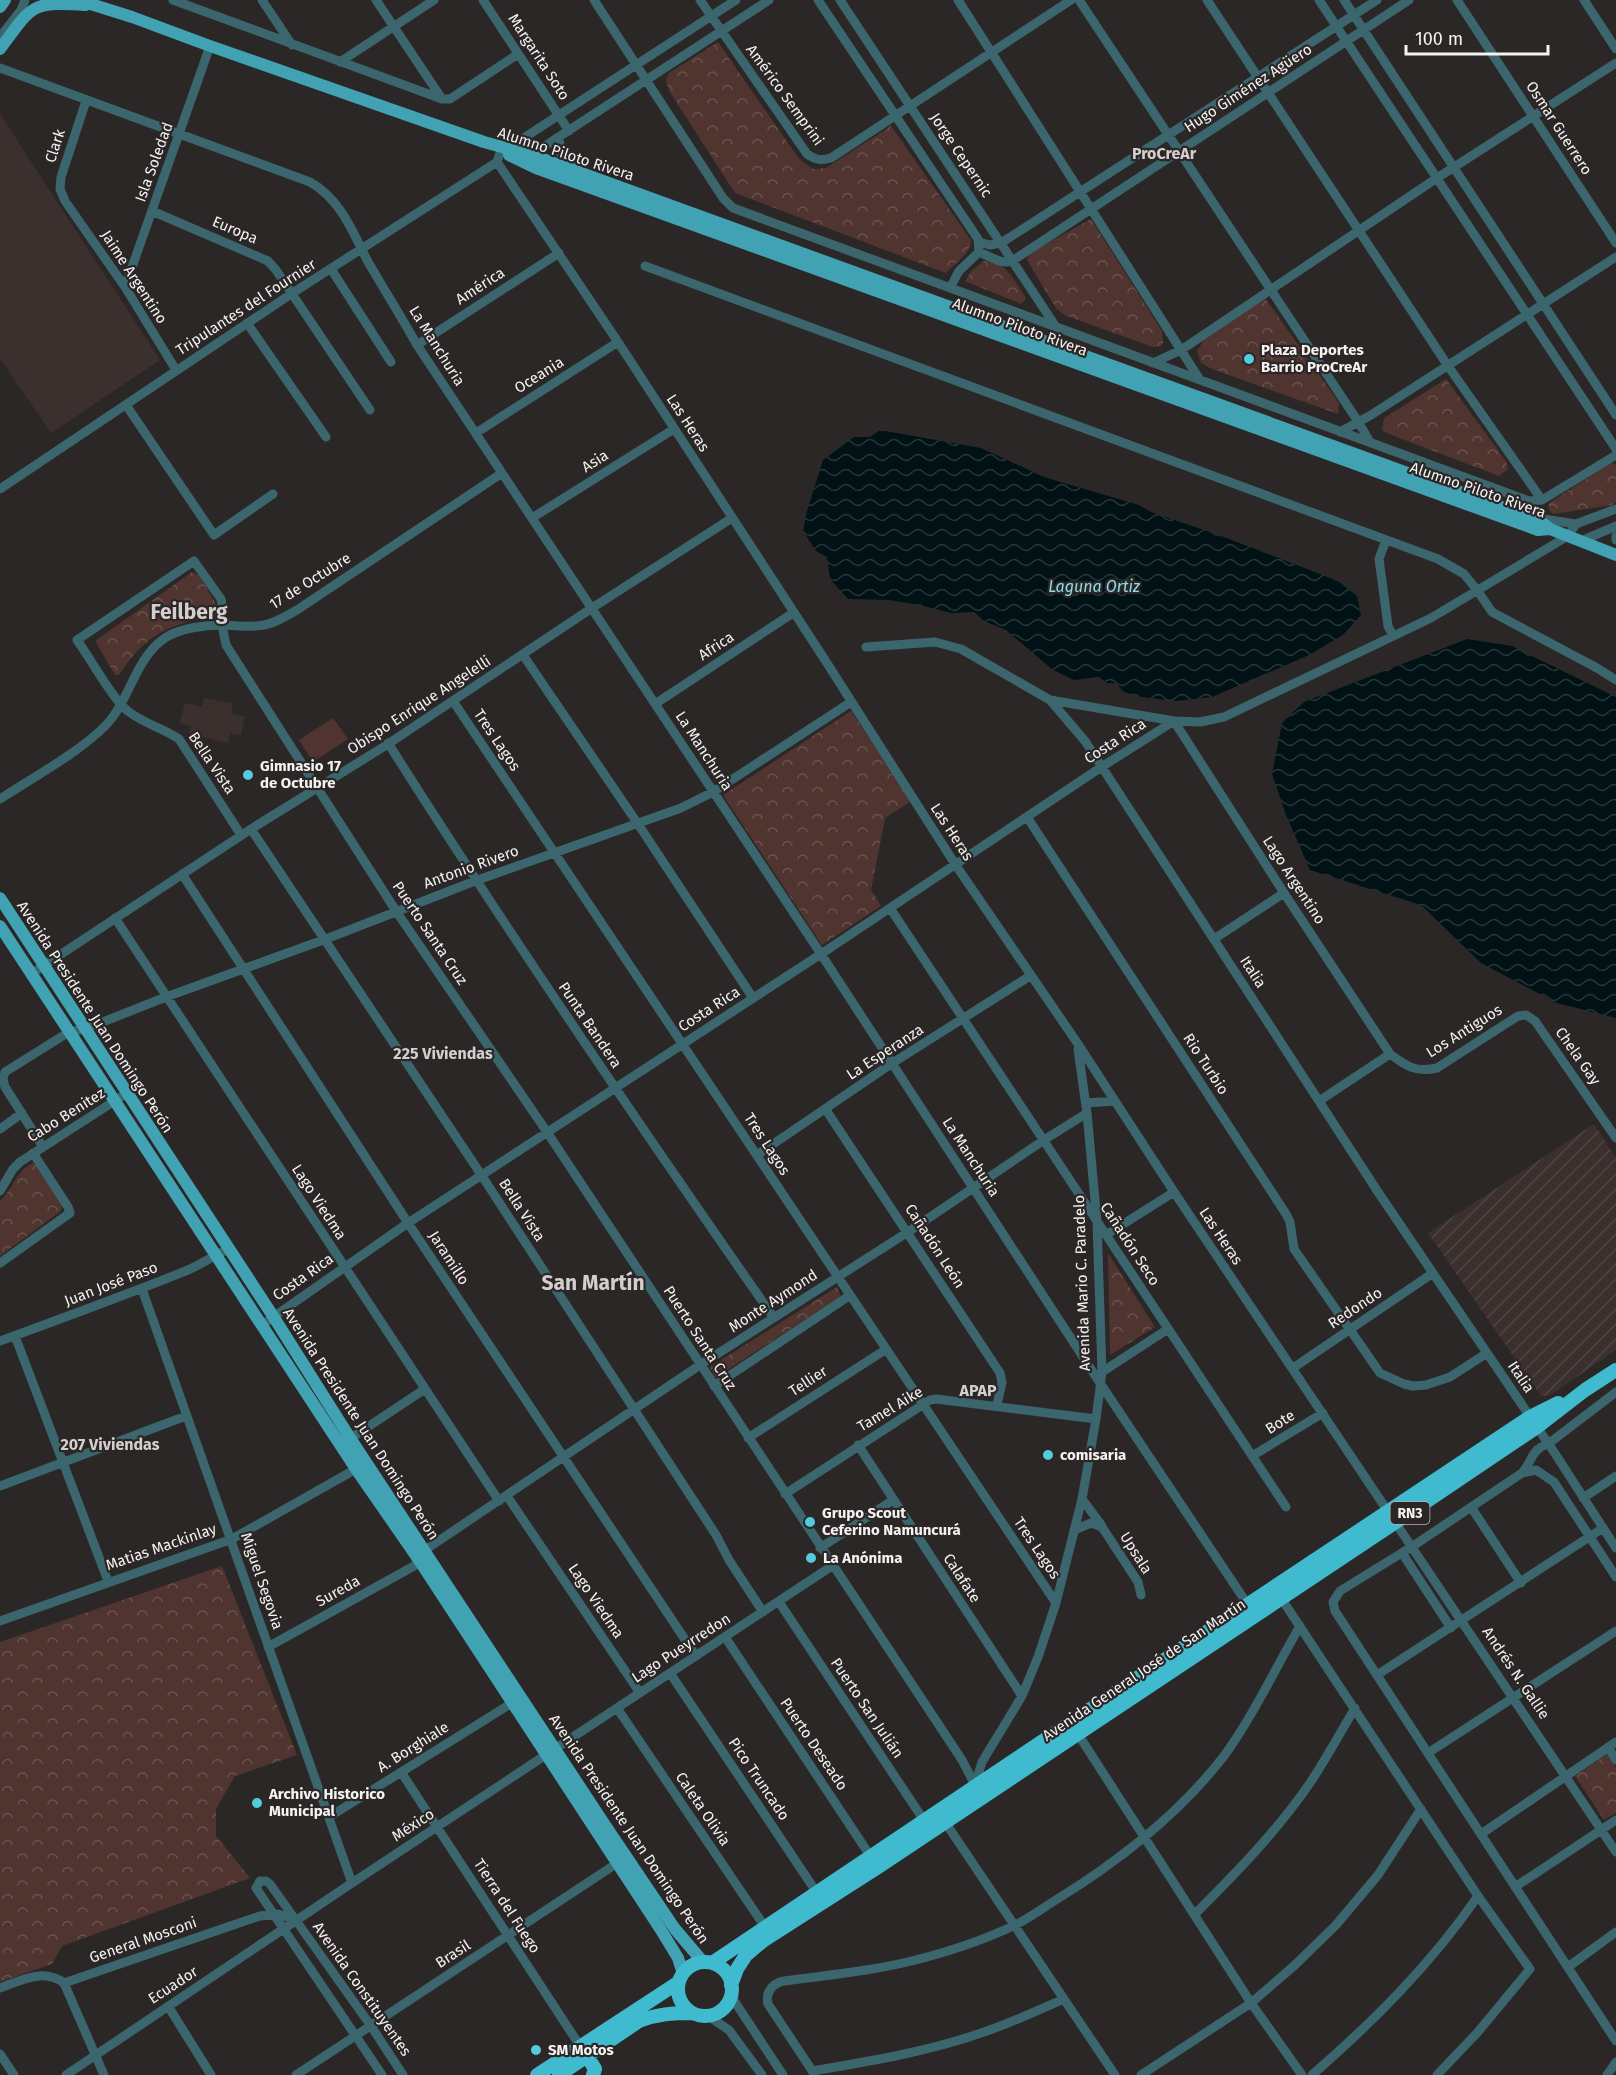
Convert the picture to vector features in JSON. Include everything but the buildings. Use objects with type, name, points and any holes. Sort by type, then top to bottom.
[{"type":"highway","name":"Avenida General José de San Martín","points":[[537,2075],[652,2016],[692,2013],[708,2016],[724,2008],[737,1969],[751,1950],[820,1898],[1534,1422],[1616,1370]]},
{"type":"highway","name":"Avenida General José de San Martín","points":[[928,1826],[945,1822],[962,1810],[979,1791]]},
{"type":"highway","name":"Avenida General José de San Martín","points":[[559,2075],[583,2051],[681,1978],[688,1968],[707,1963],[765,1927],[820,1898]]},
{"type":"highway","points":[[707,1963],[725,1971],[731,1990]]},
{"type":"highway","points":[[681,1978],[678,1991],[680,2000],[692,2013]]},
{"type":"highway","points":[[583,2051],[595,2068],[593,2075]]},
{"type":"main road","points":[[0,7],[5,0]]},
{"type":"main road","points":[[78,0],[98,6]]},
{"type":"main road","points":[[0,49],[28,12],[35,7],[63,3],[98,6]]},
{"type":"main road","name":"Alumno Piloto Rivera","points":[[98,6],[484,142],[505,153],[581,173],[1525,515],[1540,521],[1550,529],[1616,555]]},
{"type":"main road","name":"Alumno Piloto Rivera","points":[[529,160],[1538,530],[1550,529]]},
{"type":"main road","name":"Avenida Presidente Juan Domingo Perón","points":[[0,898],[273,1316],[345,1442],[356,1469],[422,1555],[622,1861],[678,1959],[681,1978]]},
{"type":"main road","name":"Avenida Presidente Juan Domingo Perón","points":[[1,931],[262,1325],[345,1442],[363,1458],[512,1703],[551,1752]]},
{"type":"main road","name":"Avenida Presidente Juan Domingo Perón","points":[[622,1861],[675,1929],[707,1963]]},
{"type":"street","points":[[0,37],[21,10],[25,0]]},
{"type":"street","points":[[173,0],[442,99],[450,99],[518,54]]},
{"type":"street","points":[[262,0],[292,45]]},
{"type":"street","points":[[375,0],[442,99]]},
{"type":"street","points":[[340,62],[434,0]]},
{"type":"street","name":"Margarita Soto","points":[[483,0],[569,131]]},
{"type":"street","points":[[594,0],[723,198],[733,207],[1529,501],[1542,500],[1616,455]]},
{"type":"street","name":"Américo Semprini","points":[[700,0],[720,32],[807,154],[814,159],[822,161],[831,158],[895,116]]},
{"type":"street","name":"Tripulantes del Fournier","points":[[0,489],[247,323],[363,249],[505,153],[519,141],[736,0]]},
{"type":"street","points":[[529,160],[569,131],[769,0]]},
{"type":"street","points":[[818,0],[979,247],[1001,261],[1012,261]]},
{"type":"street","name":"Jorge Cepernic","points":[[840,0],[1056,327]]},
{"type":"street","points":[[958,0],[1200,380]]},
{"type":"street","points":[[895,116],[1071,0]]},
{"type":"street","points":[[1079,0],[1370,442]]},
{"type":"street","points":[[1208,0],[1448,366],[1542,500]]},
{"type":"street","points":[[1319,0],[1616,449]]},
{"type":"street","points":[[1344,0],[1616,415]]},
{"type":"street","name":"Hugo Giménez Agüero","points":[[1001,243],[1377,0]]},
{"type":"street","name":"Hugo Giménez Agüero","points":[[1012,261],[1409,0]]},
{"type":"street","name":"Osmar Guerrero","points":[[1457,0],[1616,243]]},
{"type":"street","points":[[1584,0],[1616,49]]},
{"type":"street","name":"Isla Soledad","points":[[125,287],[210,46]]},
{"type":"street","points":[[1152,363],[1181,350],[1437,178],[1616,63]]},
{"type":"street","name":"La Manchuria","points":[[0,68],[310,182],[322,189],[333,200],[417,345],[821,954],[1251,1611]]},
{"type":"street","name":"Clark","points":[[65,201],[60,189],[62,177],[86,101]]},
{"type":"street","points":[[559,138],[561,154],[581,173]]},
{"type":"street","name":"Las Heras","points":[[505,153],[559,253],[955,864],[1078,1044],[1174,1192],[1393,1517]]},
{"type":"street","name":"Jaime Argentino","points":[[65,201],[125,287],[176,370]]},
{"type":"street","name":"Europa","points":[[152,212],[268,261],[370,410]]},
{"type":"street","points":[[950,288],[959,271],[979,247],[1001,243]]},
{"type":"street","name":"América","points":[[417,345],[559,253]]},
{"type":"street","points":[[1340,432],[1359,423],[1616,257]]},
{"type":"street","points":[[645,266],[1438,559],[1464,574],[1492,612],[1616,680]]},
{"type":"street","points":[[331,269],[391,362]]},
{"type":"street","points":[[247,323],[326,437]]},
{"type":"street","name":"Oceania","points":[[476,433],[618,342]]},
{"type":"street","points":[[126,405],[214,535],[273,494]]},
{"type":"street","name":"Asia","points":[[532,518],[674,429]]},
{"type":"street","name":"17 de Octubre","points":[[0,799],[84,743],[104,726],[122,705],[145,659],[152,649],[164,639],[175,633],[222,625],[255,627],[286,617],[502,473]]},
{"type":"street","points":[[1525,515],[1576,524],[1616,509]]},
{"type":"street","name":"Obispo Enrique Angelelli","points":[[31,974],[241,835],[388,743],[732,518]]},
{"type":"street","points":[[1050,700],[1174,721],[1200,722],[1224,717],[1431,618],[1568,536],[1576,524]]},
{"type":"street","points":[[1581,541],[1616,526]]},
{"type":"street","points":[[1386,540],[1379,559],[1388,626],[1393,636]]},
{"type":"street","name":"Puerto Santa Cruz","points":[[77,640],[194,561],[221,599],[222,625],[226,645],[396,911],[547,1132],[784,1494],[962,1760],[979,1791]]},
{"type":"street","name":"Africa","points":[[655,704],[793,613]]},
{"type":"street","name":"Bella Vista","points":[[77,640],[122,705],[142,720],[168,731],[179,739],[241,835]]},
{"type":"street","name":"Italia","points":[[867,647],[914,642],[949,645],[962,649],[1050,700],[1085,741],[1319,1101],[1616,1548]]},
{"type":"street","points":[[523,655],[753,998]]},
{"type":"street","name":"Tres Lagos","points":[[453,701],[1056,1604]]},
{"type":"street","name":"Antonio Rivero","points":[[69,1032],[85,1029],[475,881],[681,807],[713,792],[851,702]]},
{"type":"street","name":"Costa Rica","points":[[262,1325],[408,1223],[821,954],[1102,766],[1174,721]]},
{"type":"street","name":"Lago Argentino","points":[[1174,721],[1390,1054]]},
{"type":"street","name":"Punta Bandera","points":[[388,743],[475,881],[614,1088],[774,1318]]},
{"type":"street","name":"Rio Turbio","points":[[1027,817],[1286,1214],[1290,1222],[1294,1249],[1380,1373],[1413,1386],[1441,1381],[1486,1353]]},
{"type":"street","name":"Bella Vista","points":[[251,829],[482,1176],[716,1535],[729,1560],[763,1612]]},
{"type":"street","name":"Jaramillo","points":[[182,874],[563,1459],[696,1656]]},
{"type":"street","points":[[1214,939],[1284,893]]},
{"type":"street","name":"Cañadón Seco","points":[[890,908],[1286,1507]]},
{"type":"street","name":"Lago Viedma","points":[[115,918],[425,1389],[640,1693]]},
{"type":"street","points":[[1,931],[17,924]]},
{"type":"street","name":"La Esperanza","points":[[758,1155],[891,1064],[1030,976]]},
{"type":"street","name":"Los Antiguos","points":[[1390,1054],[1414,1070],[1425,1071],[1437,1068],[1518,1016],[1526,1015],[1535,1021]]},
{"type":"street","name":"Chela Gay","points":[[1535,1021],[1616,1138]]},
{"type":"street","points":[[43,1147],[5,1087],[3,1079],[5,1072],[69,1032]]},
{"type":"street","name":"Avenida Mario C. Paradelo","points":[[979,1791],[982,1762],[1022,1696],[1056,1604],[1082,1499],[1096,1419],[1102,1372],[1097,1222],[1078,1044]]},
{"type":"street","points":[[1319,1101],[1390,1054]]},
{"type":"street","name":"Cabo Benitez","points":[[0,1190],[13,1169],[33,1153],[127,1093]]},
{"type":"street","points":[[1086,1102],[1114,1101]]},
{"type":"street","name":"Cañadón León","points":[[826,1110],[1000,1373],[1002,1382],[997,1405]]},
{"type":"street","points":[[0,1129],[22,1113]]},
{"type":"street","name":"Monte Aymond","points":[[422,1555],[700,1365],[908,1232],[1087,1113]]},
{"type":"street","points":[[0,1263],[70,1213],[33,1153]]},
{"type":"street","points":[[1107,1235],[1174,1192]]},
{"type":"street","name":"Juan José Paso","points":[[0,1341],[142,1289],[197,1266],[215,1254],[229,1249]]},
{"type":"street","name":"Redondo","points":[[1293,1368],[1433,1273]]},
{"type":"street","name":"Miguel Segovia","points":[[142,1289],[352,1883]]},
{"type":"street","points":[[714,1386],[849,1296]]},
{"type":"street","points":[[1102,1372],[1168,1329]]},
{"type":"street","points":[[15,1336],[108,1581]]},
{"type":"street","name":"Tellier","points":[[748,1438],[885,1350]]},
{"type":"street","points":[[345,1442],[425,1389]]},
{"type":"street","points":[[1616,1392],[1548,1444],[1539,1447],[1522,1473],[1413,1546],[1340,1591],[1333,1602],[1335,1611],[1616,2041]]},
{"type":"street","name":"Tamel Aike","points":[[784,1494],[921,1404],[936,1399],[1096,1419]]},
{"type":"street","name":"Bote","points":[[1252,1456],[1323,1413]]},
{"type":"street","points":[[0,1486],[186,1416]]},
{"type":"street","name":"Calafate","points":[[858,1445],[1022,1696]]},
{"type":"street","points":[[356,1469],[363,1458]]},
{"type":"street","name":"Matias Mackinlay","points":[[0,1622],[108,1581],[232,1539],[356,1469]]},
{"type":"street","points":[[1522,1473],[1536,1470],[1554,1482],[1616,1577]]},
{"type":"street","points":[[1583,1498],[1616,1476]]},
{"type":"street","name":"Upsala","points":[[1082,1499],[1138,1582],[1141,1595]]},
{"type":"street","points":[[820,1548],[893,1500]]},
{"type":"street","points":[[1471,1507],[1521,1583]]},
{"type":"street","name":"Andrés N. Gallie","points":[[1393,1517],[1616,1852]]},
{"type":"street","name":"Upsala","points":[[1074,1530],[1091,1523],[1102,1527]]},
{"type":"street","points":[[1377,1675],[1603,1528]]},
{"type":"street","points":[[1402,1553],[1451,1628]]},
{"type":"street","name":"Sureda","points":[[268,1647],[414,1566],[422,1555]]},
{"type":"street","name":"Lago Pueyrredon","points":[[551,1752],[832,1566]]},
{"type":"street","points":[[1278,1593],[1478,1896],[1530,1969],[1477,2033],[1437,2075]]},
{"type":"street","name":"Puerto San Julián","points":[[778,1602],[928,1826]]},
{"type":"street","points":[[1064,1999],[987,2031],[940,2045],[814,2073],[768,2004],[768,1993],[777,1982],[846,1973],[926,1958],[1014,1926],[1081,1884],[1145,1838],[1168,1818],[1224,1755],[1300,1626]]},
{"type":"street","points":[[1428,1753],[1616,1631]]},
{"type":"street","name":"Puerto Deseado","points":[[725,1637],[874,1862]]},
{"type":"street","name":"Pico Truncado","points":[[670,1673],[820,1898]]},
{"type":"street","name":"A. Borghiale","points":[[329,1817],[512,1703]]},
{"type":"street","name":"Caleta Olivia","points":[[617,1708],[765,1927]]},
{"type":"street","points":[[1195,1914],[1238,1871],[1274,1830],[1309,1784],[1355,1708]]},
{"type":"street","points":[[1074,1728],[1251,2003],[1302,2075]]},
{"type":"street","points":[[1481,1834],[1612,1745],[1616,1760]]},
{"type":"street","name":"México","points":[[296,1920],[551,1752]]},
{"type":"street","name":"Tierra del Fuego","points":[[401,1772],[583,2051]]},
{"type":"street","points":[[1141,2075],[1251,2003],[1295,1965],[1336,1925],[1378,1875],[1421,1809]]},
{"type":"street","points":[[1515,1887],[1616,1820]]},
{"type":"street","points":[[945,1822],[1114,2075]]},
{"type":"street","name":"Brasil","points":[[296,2075],[622,1861]]},
{"type":"street","name":"Avenida Constituyentes","points":[[382,2075],[272,1914],[256,1888],[260,1881],[270,1884],[403,2075]]},
{"type":"street","points":[[1312,2075],[1392,2003],[1431,1959],[1478,1896]]},
{"type":"street","name":"General Mosconi","points":[[64,1983],[260,1916],[272,1914],[296,1920]]},
{"type":"street","name":"Ecuador","points":[[66,2075],[296,1920]]},
{"type":"street","points":[[1568,1967],[1616,1932]]},
{"type":"street","points":[[0,1988],[44,1974],[56,1977],[64,1983],[104,2075]]},
{"type":"street","points":[[731,1990],[783,2075]]},
{"type":"street","points":[[168,2006],[211,2075]]},
{"type":"street","points":[[708,2016],[729,2030],[762,2075]]},
{"type":"street","points":[[0,2054],[14,2075]]},
{"type":"street","points":[[1607,2075],[1616,2062]]},
{"type":"shaded area","points":[[0,114],[160,360],[51,433],[0,358]]},
{"type":"shaded area","points":[[204,698],[233,703],[231,713],[245,716],[241,735],[230,733],[228,743],[189,734],[191,726],[180,723],[185,703],[202,707]]},
{"type":"shaded area","points":[[1594,1124],[1616,1158],[1616,1350],[1549,1396],[1541,1396],[1428,1233]]},
{"type":"green space","points":[[718,42],[799,159],[813,169],[826,168],[891,126],[971,240],[965,254],[946,273],[735,193],[669,91],[666,80],[669,73]]},
{"type":"green space","points":[[1091,219],[1162,331],[1161,346],[1153,347],[1064,315],[1056,308],[1027,260],[1030,253]]},
{"type":"green space","points":[[984,261],[999,264],[1009,273],[1026,298],[1021,304],[965,281],[972,270]]},
{"type":"green space","points":[[1265,298],[1339,403],[1338,414],[1201,363],[1197,351],[1204,340]]},
{"type":"green space","points":[[1446,379],[1506,461],[1508,469],[1499,476],[1382,430],[1384,418]]},
{"type":"green space","points":[[1611,463],[1616,464],[1616,502],[1612,505],[1553,514],[1549,510],[1549,503]]},
{"type":"green space","points":[[192,572],[199,575],[219,609],[216,615],[172,627],[160,633],[139,649],[119,675],[115,675],[95,641]]},
{"type":"green space","points":[[851,711],[911,801],[885,818],[871,890],[881,906],[822,945],[723,795]]},
{"type":"green space","points":[[333,718],[348,739],[313,762],[299,740]]},
{"type":"green space","points":[[33,1163],[62,1205],[61,1211],[0,1256],[0,1201],[23,1170]]},
{"type":"green space","points":[[1108,1253],[1155,1327],[1110,1355]]},
{"type":"green space","points":[[837,1287],[841,1296],[715,1378],[710,1367]]},
{"type":"green space","points":[[222,1566],[297,1755],[235,1776],[216,1809],[216,1836],[250,1878],[62,1946],[52,1964],[0,1982],[0,1642]]},
{"type":"green space","points":[[1607,1754],[1616,1768],[1616,1813],[1604,1820],[1575,1776]]},
{"type":"water","name":"Laguna Ortiz","points":[[880,430],[981,448],[1044,477],[1139,505],[1151,512],[1216,534],[1338,581],[1357,596],[1361,615],[1343,635],[1309,655],[1212,697],[1176,701],[1141,697],[1124,692],[1116,683],[1107,683],[1099,677],[1074,680],[1053,670],[1006,630],[984,621],[974,612],[951,613],[889,600],[848,599],[830,579],[827,557],[816,551],[803,531],[823,460],[854,437],[870,437]]},
{"type":"water","points":[[1467,639],[1512,646],[1616,697],[1616,1018],[1557,1003],[1481,963],[1421,905],[1310,870],[1286,815],[1272,774],[1282,723],[1304,702]]},
{"type":"place","name":"Plaza Deportes Barrio ProCreAr","points":[[1249,359]]},
{"type":"place","name":"Gimnasio 17 de Octubre","points":[[248,775]]},
{"type":"place","name":"comisaria","points":[[1048,1455]]},
{"type":"place","name":"Grupo Scout Ceferino Namuncurá","points":[[810,1522]]},
{"type":"place","name":"La Anónima","points":[[811,1558]]},
{"type":"place","name":"Archivo Historico Municipal","points":[[257,1803]]},
{"type":"place","name":"SM Motos","points":[[536,2050]]},
{"type":"district","name":"ProCreAr","points":[[1164,153]]},
{"type":"district","name":"Feilberg","points":[[189,612]]},
{"type":"district","name":"225 Viviendas","points":[[443,1053]]},
{"type":"district","name":"San Martín","points":[[593,1283]]},
{"type":"district","name":"APAP","points":[[978,1390]]},
{"type":"district","name":"207 Viviendas","points":[[110,1444]]}]
